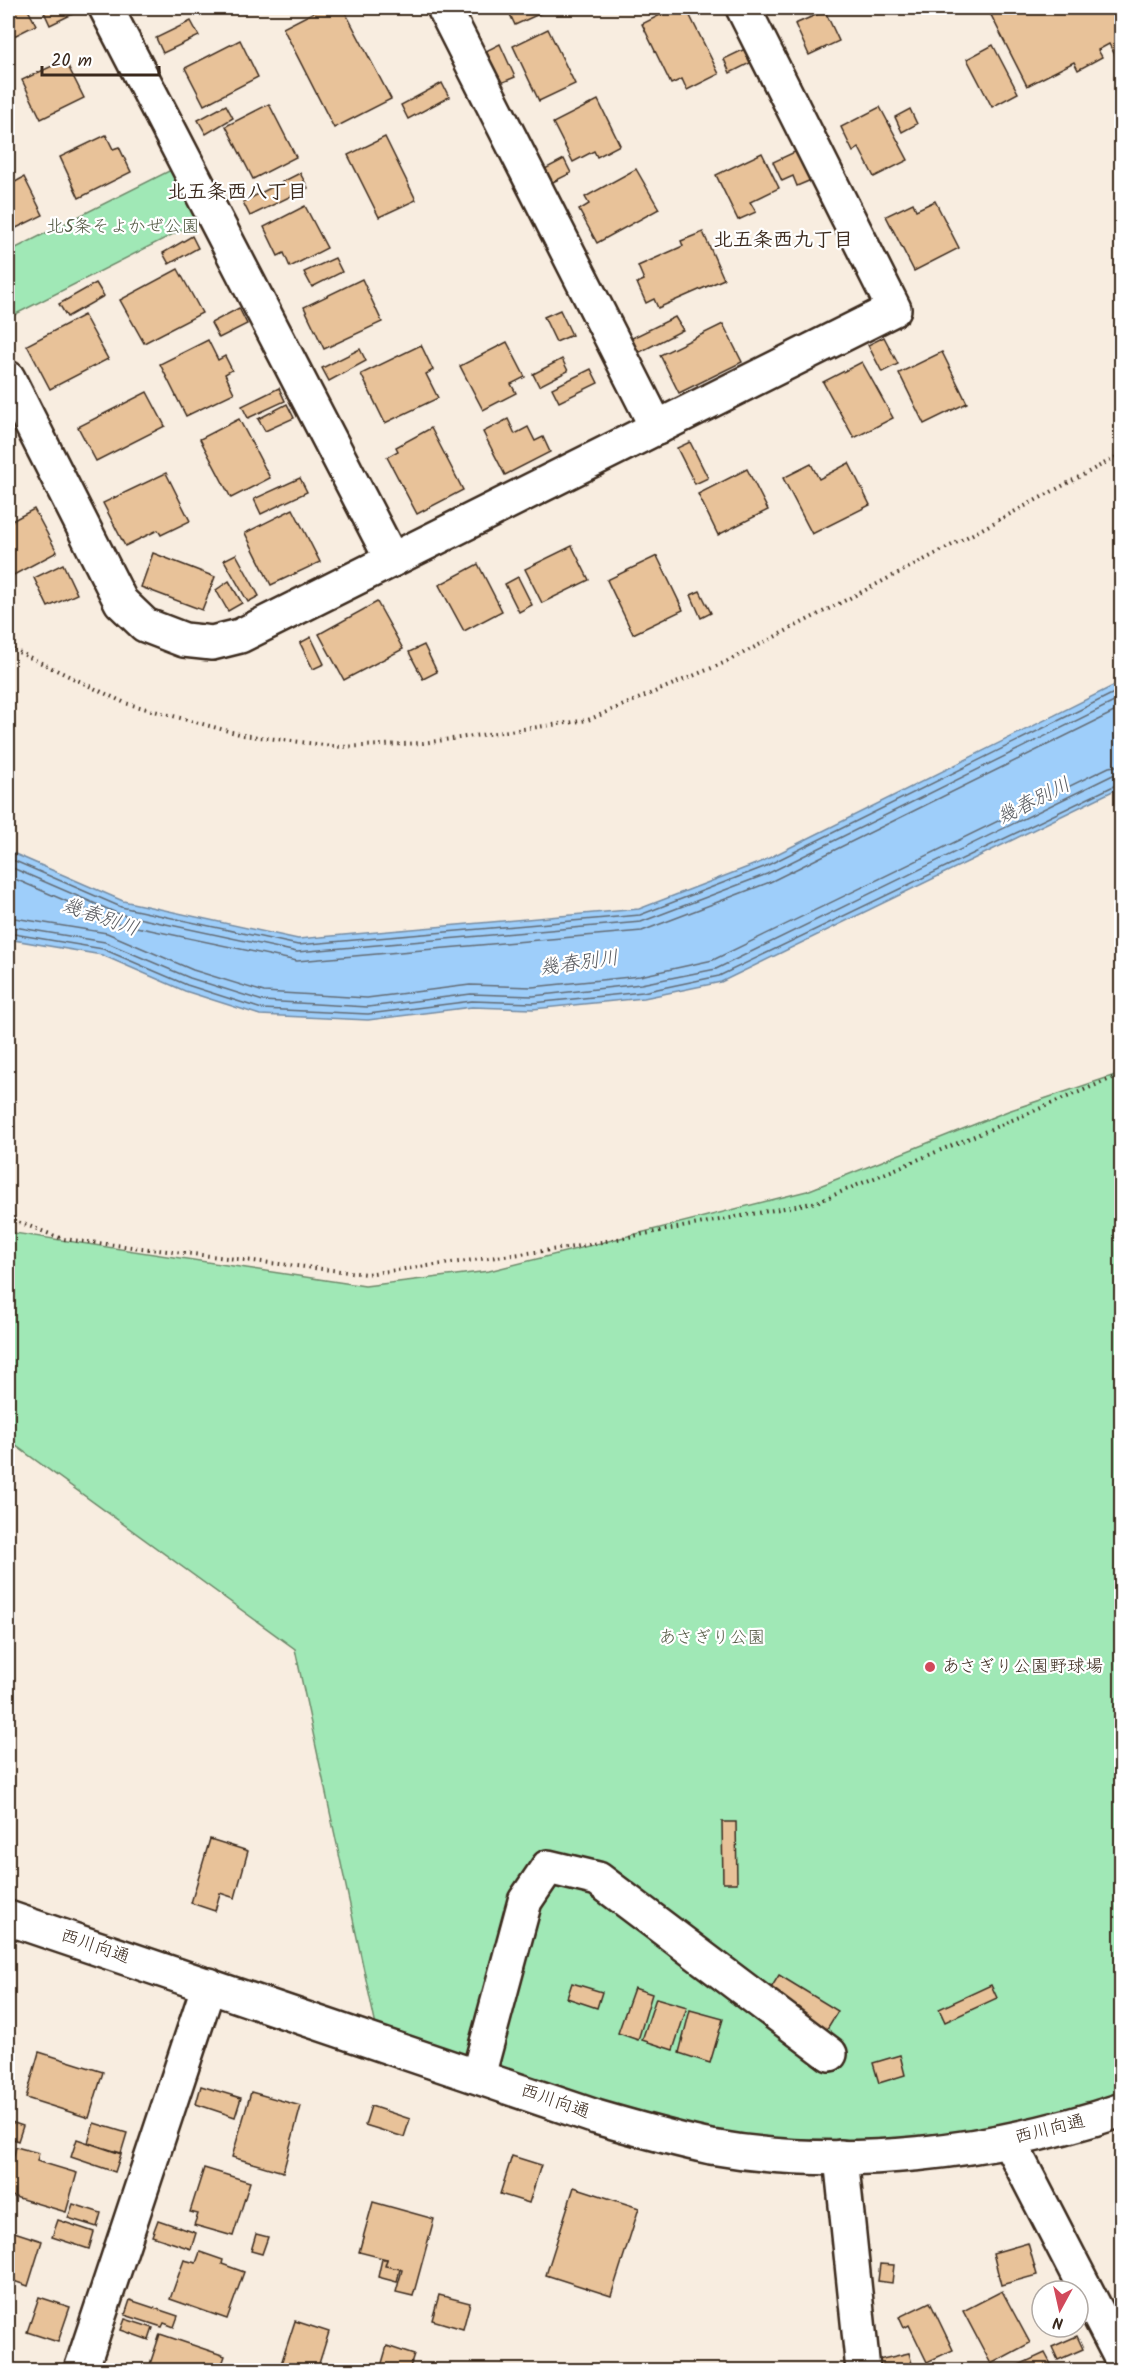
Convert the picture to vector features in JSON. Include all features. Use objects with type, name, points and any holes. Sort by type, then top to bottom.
[{"type":"street","points":[[106,8],[392,560]]},
{"type":"street","points":[[444,8],[657,428]]},
{"type":"street","points":[[8,378],[121,602],[145,625],[184,640],[212,643],[240,636],[894,309],[743,8]]},
{"type":"street","points":[[478,2076],[525,1901],[549,1867],[598,1879],[830,2054]]},
{"type":"street","name":"西川向通","points":[[8,1918],[655,2135],[713,2147],[768,2154],[841,2157],[944,2151],[1009,2141],[1122,2110]]},
{"type":"street","points":[[81,2370],[209,1985]]},
{"type":"street","points":[[1009,2141],[1122,2360]]},
{"type":"street","points":[[841,2157],[863,2370]]},
{"type":"path","points":[[8,647],[125,703],[243,735],[340,747],[423,743],[588,720],[726,662],[1122,454]]},
{"type":"path","points":[[8,1218],[63,1239],[366,1274],[574,1247],[818,1202],[1122,1074]]},
{"type":"green space","name":"北5条そよかぜ公園","points":[[177,167],[201,220],[8,318],[8,252]]},
{"type":"green space","name":"あさぎり公園","points":[[1121,1073],[1121,2095],[1028,2120],[900,2140],[772,2139],[651,2121],[377,2031],[295,1649],[8,1440],[8,1232],[365,1286],[489,1271],[807,1191],[1008,1111]]},
{"type":"water","name":"幾春別川","points":[[1121,682],[1121,787],[721,982],[644,998],[533,1009],[472,1007],[368,1020],[260,1015],[185,991],[102,955],[8,939],[8,851],[123,901],[298,939],[639,909],[761,862]]},
{"type":"building","points":[[8,8],[27,8],[36,25],[8,39]]},
{"type":"building","points":[[53,8],[85,8],[50,25],[44,12]]},
{"type":"building","points":[[322,8],[343,8],[391,99],[334,128],[283,28]]},
{"type":"building","points":[[507,8],[552,8],[515,25]]},
{"type":"building","points":[[674,8],[686,8],[719,74],[687,90],[682,79],[671,84],[642,24]]},
{"type":"building","points":[[1006,8],[1122,8],[1122,68],[1109,44],[1098,50],[1102,57],[1078,70],[1074,62],[1027,86],[991,15]]},
{"type":"building","points":[[825,11],[839,41],[809,55],[795,24]]},
{"type":"building","points":[[191,21],[199,36],[163,53],[156,38]]},
{"type":"building","points":[[548,29],[575,84],[539,101],[513,46]]},
{"type":"building","points":[[240,40],[258,77],[204,105],[185,68]]},
{"type":"building","points":[[500,44],[515,77],[501,83],[486,51]]},
{"type":"building","points":[[993,45],[1018,93],[992,107],[967,59]]},
{"type":"building","points":[[747,48],[754,61],[730,73],[724,59]]},
{"type":"building","points":[[65,60],[84,98],[41,119],[22,80]]},
{"type":"building","points":[[442,83],[449,97],[408,119],[401,105]]},
{"type":"building","points":[[598,100],[620,145],[597,157],[594,151],[573,162],[553,123]]},
{"type":"building","points":[[269,104],[296,157],[253,179],[226,126]]},
{"type":"building","points":[[226,105],[233,118],[206,134],[198,120]]},
{"type":"building","points":[[880,107],[908,160],[874,177],[859,148],[853,152],[841,127]]},
{"type":"building","points":[[910,109],[917,124],[902,132],[895,117]]},
{"type":"building","points":[[106,135],[113,149],[119,147],[131,172],[79,198],[60,157]]},
{"type":"building","points":[[385,137],[416,200],[379,217],[348,155]]},
{"type":"building","points":[[797,151],[811,180],[797,186],[793,176],[782,181],[773,162]]},
{"type":"building","points":[[762,153],[779,188],[750,202],[756,212],[738,220],[716,175]]},
{"type":"building","points":[[564,159],[571,173],[547,185],[541,171]]},
{"type":"building","points":[[636,169],[659,209],[597,243],[579,210],[589,204],[585,197]]},
{"type":"building","points":[[300,173],[308,188],[250,216],[243,202]]},
{"type":"building","points":[[24,177],[43,215],[8,232],[8,186]]},
{"type":"building","points":[[935,201],[959,248],[914,271],[886,216],[913,203],[916,210]]},
{"type":"building","points":[[305,206],[327,248],[290,267],[284,253],[278,256],[264,227]]},
{"type":"building","points":[[703,232],[724,279],[658,308],[654,299],[646,303],[637,283],[644,280],[638,266],[683,246],[681,241]]},
{"type":"building","points":[[192,236],[198,248],[169,264],[163,253]]},
{"type":"building","points":[[335,258],[342,272],[312,287],[304,272]]},
{"type":"building","points":[[178,269],[202,313],[144,343],[120,300]]},
{"type":"building","points":[[362,279],[382,322],[324,349],[304,307]]},
{"type":"building","points":[[96,283],[104,296],[67,317],[59,304]]},
{"type":"building","points":[[239,308],[247,324],[219,338],[211,323]]},
{"type":"building","points":[[560,310],[572,335],[556,342],[544,317]]},
{"type":"building","points":[[84,315],[108,359],[50,389],[27,345]]},
{"type":"building","points":[[675,317],[683,330],[638,353],[630,339]]},
{"type":"building","points":[[723,324],[742,362],[679,393],[660,355]]},
{"type":"building","points":[[884,337],[898,364],[882,372],[868,345]]},
{"type":"building","points":[[208,340],[218,360],[225,356],[232,370],[225,374],[234,393],[186,416],[160,364]]},
{"type":"building","points":[[507,342],[525,377],[511,384],[516,393],[483,410],[460,366]]},
{"type":"building","points":[[421,345],[433,370],[426,374],[438,398],[385,423],[361,374]]},
{"type":"building","points":[[360,349],[366,361],[329,381],[322,368]]},
{"type":"building","points":[[942,352],[967,403],[924,424],[899,373]]},
{"type":"building","points":[[562,359],[568,371],[539,386],[533,374]]},
{"type":"building","points":[[862,362],[893,418],[854,438],[823,382]]},
{"type":"building","points":[[591,369],[598,383],[559,402],[552,388]]},
{"type":"building","points":[[279,388],[285,401],[248,418],[242,406]]},
{"type":"building","points":[[147,392],[165,426],[96,461],[78,427]]},
{"type":"building","points":[[287,404],[294,418],[265,431],[258,419]]},
{"type":"building","points":[[239,419],[270,478],[231,498],[200,439]]},
{"type":"building","points":[[508,419],[515,434],[528,427],[535,441],[543,437],[550,452],[505,475],[483,432]]},
{"type":"building","points":[[431,428],[463,490],[417,514],[387,457],[398,451],[396,447]]},
{"type":"building","points":[[690,442],[708,478],[695,484],[677,448]]},
{"type":"building","points":[[849,463],[870,505],[812,534],[783,478],[811,464],[819,479]]},
{"type":"building","points":[[747,469],[768,510],[718,535],[698,494]]},
{"type":"building","points":[[166,473],[190,521],[161,535],[158,530],[125,546],[103,503]]},
{"type":"building","points":[[300,478],[307,492],[261,514],[254,499]]},
{"type":"building","points":[[34,509],[57,552],[8,578],[8,523]]},
{"type":"building","points":[[293,509],[320,562],[271,585],[245,533]]},
{"type":"building","points":[[572,546],[589,580],[542,603],[525,569]]},
{"type":"building","points":[[153,553],[215,577],[202,610],[141,587]]},
{"type":"building","points":[[236,554],[259,596],[248,602],[224,560]]},
{"type":"building","points":[[657,556],[683,610],[633,634],[607,580]]},
{"type":"building","points":[[63,564],[77,594],[48,607],[34,578]]},
{"type":"building","points":[[478,564],[502,611],[464,631],[439,585]]},
{"type":"building","points":[[518,577],[532,605],[519,612],[505,584]]},
{"type":"building","points":[[229,581],[242,603],[228,611],[216,590]]},
{"type":"building","points":[[700,591],[711,613],[701,618],[691,595]]},
{"type":"building","points":[[377,602],[403,649],[344,680],[319,634]]},
{"type":"building","points":[[311,637],[324,664],[313,669],[300,643]]},
{"type":"building","points":[[424,645],[437,672],[423,679],[409,652]]},
{"type":"building","points":[[722,1822],[736,1822],[737,1883],[723,1883]]},
{"type":"building","points":[[210,1839],[248,1851],[235,1898],[220,1893],[215,1911],[191,1903]]},
{"type":"building","points":[[779,1975],[838,2011],[822,2037],[763,2001]]},
{"type":"building","points":[[572,1983],[602,1992],[597,2008],[567,1998]]},
{"type":"building","points":[[991,1985],[997,1998],[945,2022],[939,2009]]},
{"type":"building","points":[[634,1988],[652,1994],[638,2040],[618,2033]]},
{"type":"building","points":[[656,1998],[687,2007],[673,2050],[642,2040]]},
{"type":"building","points":[[690,2010],[723,2019],[710,2063],[679,2053]]},
{"type":"building","points":[[39,2052],[103,2072],[89,2118],[26,2098]]},
{"type":"building","points":[[900,2055],[905,2075],[879,2083],[873,2063]]},
{"type":"building","points":[[201,2086],[241,2098],[235,2117],[196,2104]]},
{"type":"building","points":[[251,2092],[301,2106],[283,2172],[232,2157]]},
{"type":"building","points":[[371,2106],[410,2119],[404,2137],[365,2125]]},
{"type":"building","points":[[8,2121],[23,2126],[18,2141],[8,2137]]},
{"type":"building","points":[[94,2123],[127,2133],[121,2153],[88,2143]]},
{"type":"building","points":[[77,2139],[121,2154],[115,2172],[71,2157]]},
{"type":"building","points":[[16,2147],[39,2153],[37,2161],[77,2173],[66,2212],[8,2195],[8,2178]]},
{"type":"building","points":[[512,2156],[541,2165],[529,2203],[500,2194]]},
{"type":"building","points":[[204,2168],[250,2182],[233,2236],[194,2225],[198,2214],[190,2212]]},
{"type":"building","points":[[574,2187],[639,2208],[611,2296],[546,2275]]},
{"type":"building","points":[[373,2202],[434,2219],[413,2296],[396,2292],[402,2270],[385,2266],[387,2259],[359,2252]]},
{"type":"building","points":[[73,2204],[101,2213],[97,2227],[68,2218]]},
{"type":"building","points":[[58,2220],[94,2232],[89,2249],[52,2237]]},
{"type":"building","points":[[158,2220],[196,2233],[191,2249],[152,2236]]},
{"type":"building","points":[[8,2230],[42,2241],[28,2286],[8,2279]]},
{"type":"building","points":[[256,2234],[268,2237],[262,2254],[251,2251]]},
{"type":"building","points":[[1028,2243],[1037,2275],[1001,2285],[993,2253]]},
{"type":"building","points":[[200,2252],[223,2260],[222,2264],[244,2272],[227,2319],[170,2299],[184,2260],[196,2263]]},
{"type":"building","points":[[382,2259],[387,2259],[385,2266],[400,2269],[397,2282],[378,2277]]},
{"type":"building","points":[[880,2264],[894,2265],[892,2283],[878,2281]]},
{"type":"building","points":[[1002,2291],[1030,2343],[991,2364],[963,2311]]},
{"type":"building","points":[[439,2295],[470,2303],[463,2329],[432,2320]]},
{"type":"building","points":[[39,2297],[70,2307],[58,2342],[27,2332]]},
{"type":"building","points":[[130,2300],[178,2316],[174,2327],[164,2323],[162,2327],[125,2315]]},
{"type":"building","points":[[930,2302],[953,2350],[927,2362],[909,2325],[904,2328],[899,2317]]},
{"type":"building","points":[[8,2316],[14,2317],[8,2341]]},
{"type":"building","points":[[125,2319],[153,2328],[149,2340],[121,2330]]},
{"type":"building","points":[[295,2321],[329,2332],[317,2370],[279,2370]]},
{"type":"building","points":[[160,2334],[225,2356],[220,2370],[148,2370]]},
{"type":"building","points":[[1070,2339],[1078,2339],[1083,2349],[1058,2360],[1052,2347]]},
{"type":"building","points":[[387,2346],[414,2355],[409,2370],[380,2370]]},
{"type":"building","points":[[909,2353],[913,2367],[880,2370],[878,2360]]},
{"type":"building","points":[[1045,2353],[1054,2370],[1008,2370]]},
{"type":"place","name":"あさぎり公園野球場","points":[[930,1667]]},
{"type":"district","name":"北五条西八丁目","points":[[237,193]]},
{"type":"district","name":"北五条西九丁目","points":[[783,241]]}]
